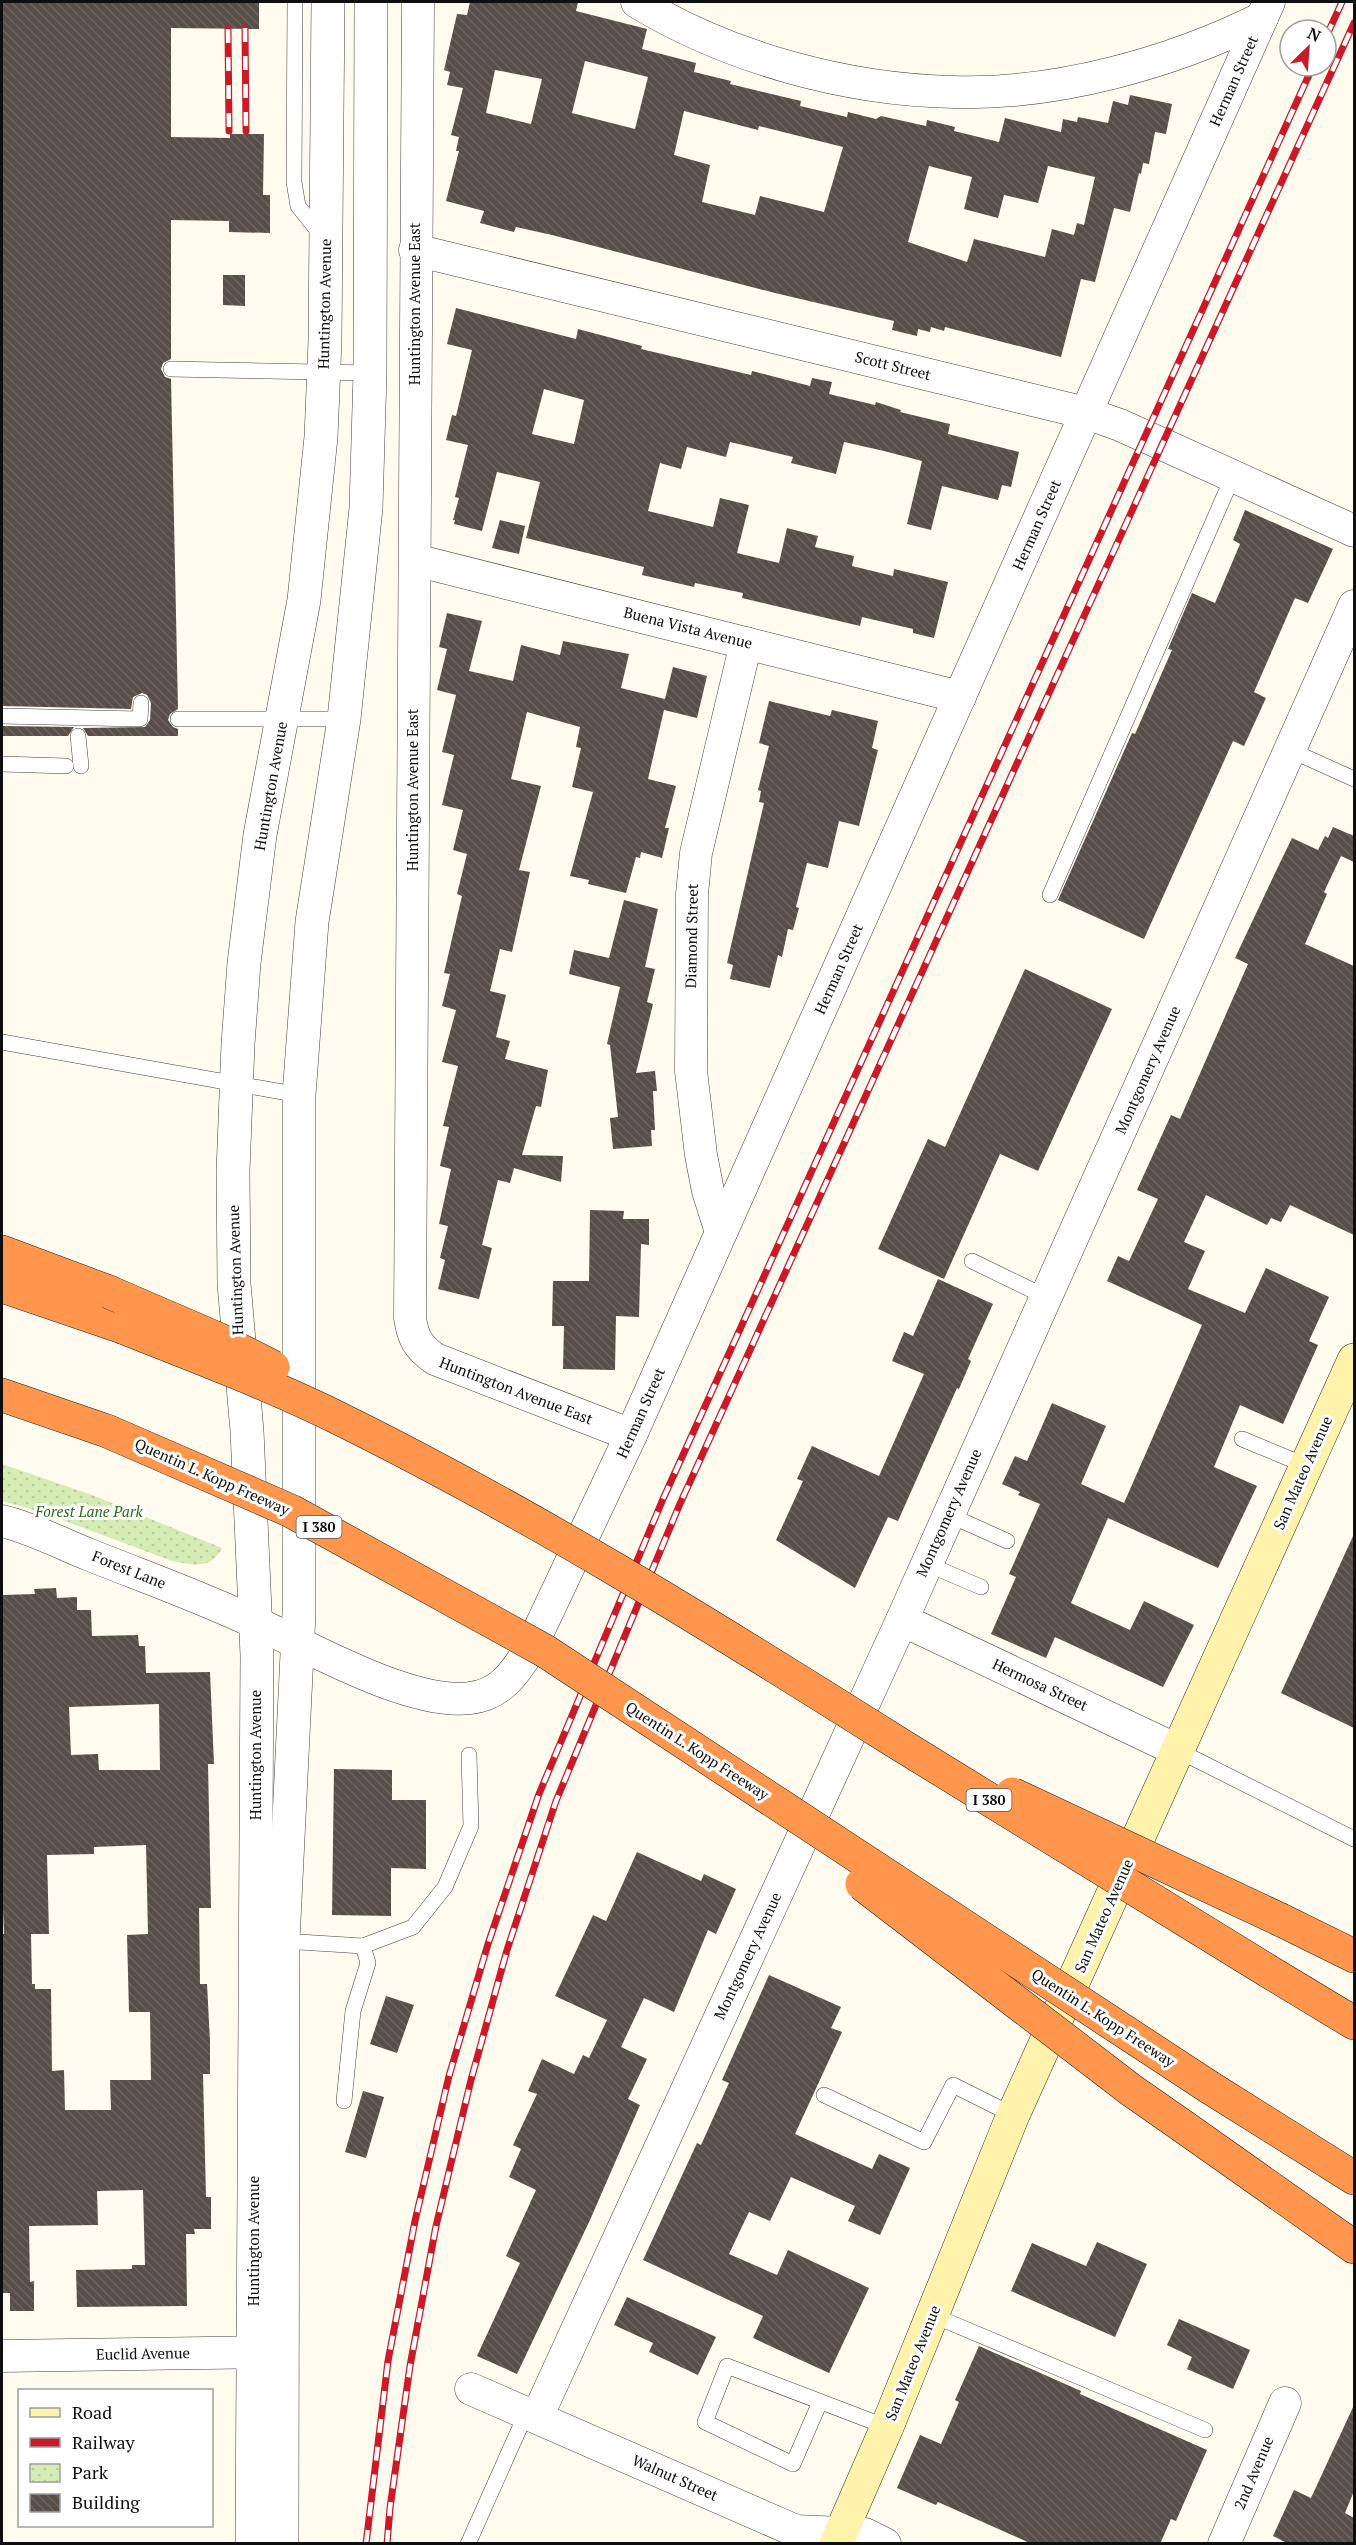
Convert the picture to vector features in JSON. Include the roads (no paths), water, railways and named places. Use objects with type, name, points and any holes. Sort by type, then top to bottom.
[{"type":"highway","points":[[2,1252],[110,1292],[207,1334],[284,1372],[353,1410],[542,1528]]},
{"type":"highway","name":"I 380","points":[[2,1286],[122,1327],[220,1366],[326,1413],[417,1458],[712,1626],[1088,1862],[1354,2023]]},
{"type":"highway","name":"Quentin L. Kopp Freeway","points":[[2,1395],[107,1431],[291,1511],[531,1643],[1209,2087],[1354,2178]]},
{"type":"highway","points":[[2,1404],[107,1431]]},
{"type":"highway","points":[[712,1626],[998,1787],[1354,1956]]},
{"type":"highway","points":[[646,1718],[1131,2090],[1354,2247]]},
{"type":"main road","name":"San Mateo Avenue","points":[[838,2539],[887,2427],[1013,2115],[1307,1466],[1351,1375]]},
{"type":"street","name":"Huntington Avenue","points":[[282,2544],[269,2352],[257,1655],[247,1431],[234,1284],[233,1171],[241,994],[260,836],[283,719],[312,535],[324,372],[328,2]]},
{"type":"street","name":"Huntington Avenue","points":[[252,2544],[269,2352],[283,1941],[298,1643],[299,1095],[312,922],[344,719],[366,508],[370,373],[371,2]]},
{"type":"street","name":"Huntington Avenue East","points":[[418,2],[410,1318],[412,1335],[420,1348],[435,1359],[631,1435]]},
{"type":"street","points":[[637,2],[689,28],[770,60],[832,76],[894,88],[955,93],[1010,90],[1064,82],[1124,69],[1222,38],[1266,10]]},
{"type":"street","name":"Herman Street","points":[[255,1622],[333,1661],[413,1691],[442,1699],[471,1698],[496,1691],[516,1672],[530,1649],[631,1435],[1266,10]]},
{"type":"street","name":"Scott Street","points":[[415,250],[1086,413],[1120,424],[1354,531]]},
{"type":"street","name":"Buena Vista Avenue","points":[[415,560],[960,697]]},
{"type":"street","name":"Montgomery Avenue","points":[[537,2417],[902,1620],[1354,606]]},
{"type":"street","name":"Diamond Street","points":[[721,1232],[708,1191],[701,1155],[691,1071],[692,894],[696,853],[746,643]]},
{"type":"street","name":"Forest Lane","points":[[2,1521],[255,1622]]},
{"type":"street","name":"Hermosa Street","points":[[902,1620],[1179,1751]]},
{"type":"street","name":"Euclid Avenue","points":[[2,2356],[269,2352]]},
{"type":"street","name":"Walnut Street","points":[[471,2388],[796,2531],[838,2539],[865,2534],[885,2544]]},
{"type":"street","name":"2nd Avenue","points":[[1224,2544],[1285,2403]]},
{"type":"lane","points":[[295,2],[294,182],[298,206],[326,241]]},
{"type":"lane","points":[[171,369],[370,373]]},
{"type":"lane","points":[[1050,896],[1233,476]]},
{"type":"lane","points":[[2,716],[141,719],[141,703]]},
{"type":"lane","points":[[178,719],[344,719]]},
{"type":"lane","points":[[2,764],[73,766],[78,736]]},
{"type":"lane","points":[[1290,750],[1354,779]]},
{"type":"lane","points":[[2,1042],[299,1095]]},
{"type":"lane","points":[[972,1261],[1046,1297]]},
{"type":"lane","points":[[1242,1439],[1307,1466]]},
{"type":"lane","points":[[949,1515],[1007,1541]]},
{"type":"lane","points":[[927,1564],[981,1587]]},
{"type":"lane","points":[[1179,1751],[1354,1839]]},
{"type":"lane","points":[[283,1941],[363,1946],[413,1926],[445,1887],[471,1826],[469,1755]]},
{"type":"lane","points":[[344,2101],[353,2011],[368,1963],[363,1946]]},
{"type":"lane","points":[[824,2095],[924,2142],[952,2085],[1013,2115]]},
{"type":"lane","points":[[932,2315],[1205,2430]]},
{"type":"lane","points":[[820,2402],[793,2464],[705,2422],[727,2366],[887,2427]]},
{"type":"lane","points":[[468,2544],[520,2425],[537,2417]]},
{"type":"railway","points":[[1335,18],[1342,2]]},
{"type":"railway","points":[[387,2544],[410,2366],[436,2226],[471,2080],[507,1950],[556,1801],[679,1506],[1354,23]]},
{"type":"railway","points":[[245,28],[246,131]]},
{"type":"railway","points":[[228,29],[229,131]]},
{"type":"railway","points":[[366,2544],[388,2361],[415,2221],[449,2076],[488,1944],[539,1794],[663,1499],[1308,78]]},
{"type":"park label","name":"Forest Lane Park","points":[[89,1512]]}]
